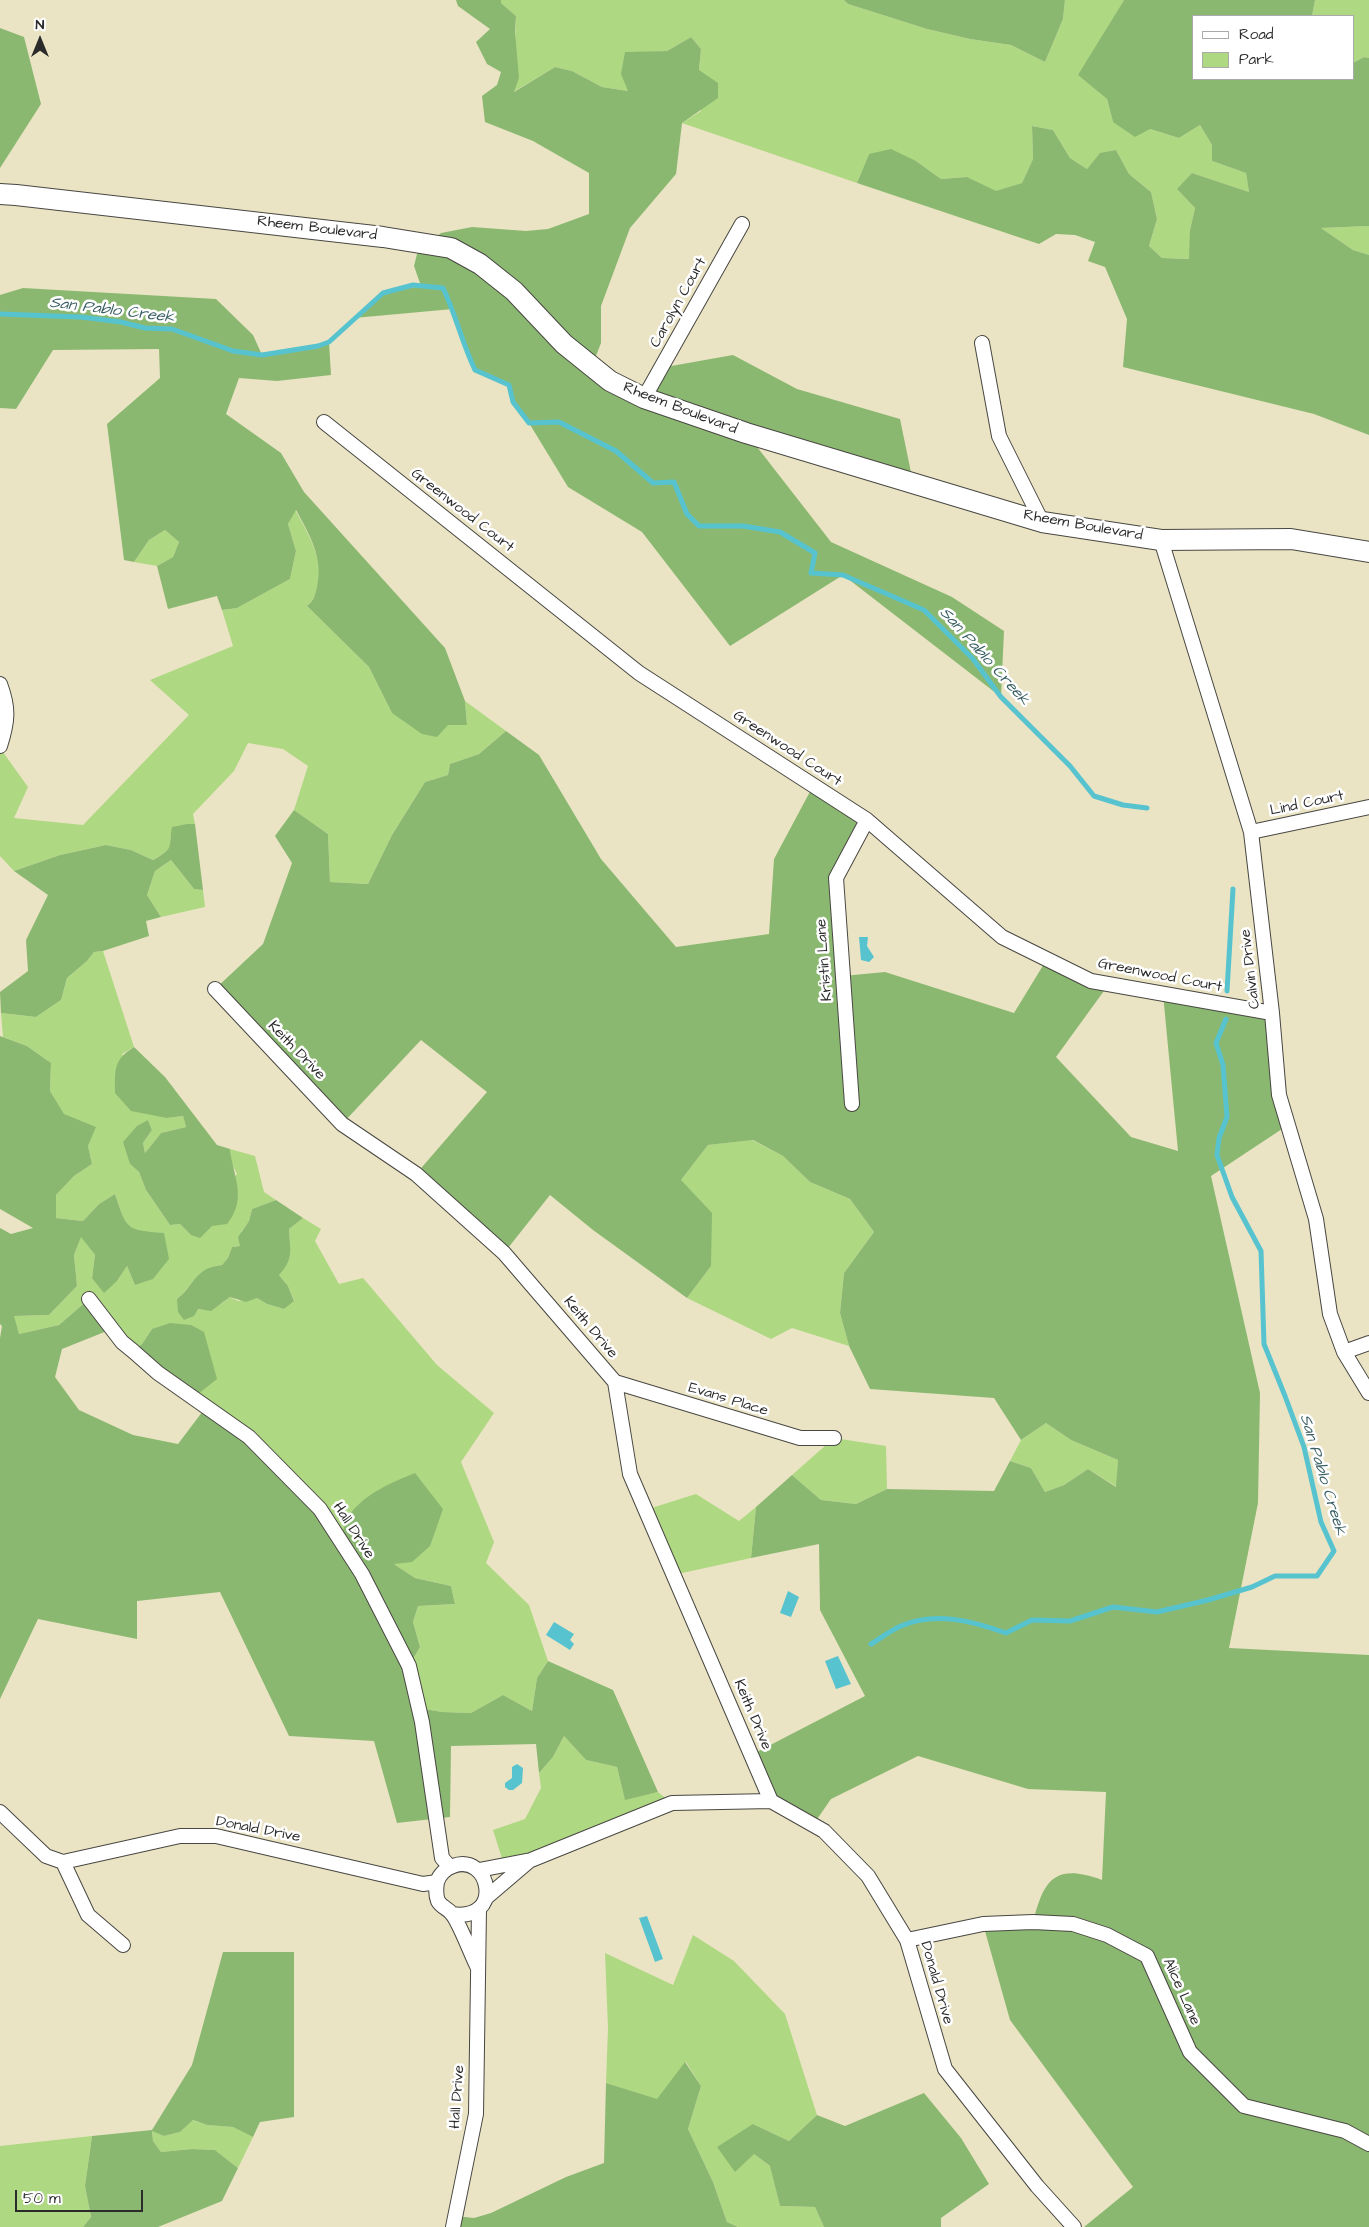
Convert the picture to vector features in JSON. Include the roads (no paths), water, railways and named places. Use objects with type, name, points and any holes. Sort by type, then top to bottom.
[{"type":"street","name":"Rheem Boulevard","points":[[0,194],[365,234],[451,248],[480,264],[514,291],[564,344],[610,381],[644,398],[746,434],[1042,522],[1161,540],[1291,539],[1369,552]]},
{"type":"street","name":"Carolyn Court","points":[[644,398],[742,224]]},
{"type":"street","points":[[982,343],[998,436],[1042,522]]},
{"type":"street","name":"Greenwood Court","points":[[324,422],[639,673],[867,820],[1002,937],[1090,981],[1272,1013]]},
{"type":"street","name":"Calvin Drive","points":[[1161,540],[1251,832],[1272,1013],[1279,1095],[1316,1219],[1330,1314],[1344,1352],[1369,1393]]},
{"type":"street","points":[[0,684],[5,697],[7,723],[0,746]]},
{"type":"street","name":"Lind Court","points":[[1251,832],[1369,807]]},
{"type":"street","name":"Kristin Lane","points":[[852,1104],[836,878],[867,820]]},
{"type":"street","name":"Keith Drive","points":[[214,989],[342,1124],[416,1174],[504,1252],[615,1382],[630,1474],[771,1801]]},
{"type":"street","name":"Hall Drive","points":[[89,1299],[122,1342],[158,1372],[256,1444],[320,1509],[362,1574],[409,1666],[422,1722],[442,1858],[450,1867]]},
{"type":"street","points":[[1344,1352],[1369,1343]]},
{"type":"street","name":"Evans Place","points":[[615,1382],[800,1438],[834,1438]]},
{"type":"street","points":[[531,1860],[483,1903],[464,1916],[452,1914],[439,1902],[436,1895],[437,1882],[450,1867],[466,1865],[479,1870],[531,1860],[672,1803],[771,1801]]},
{"type":"street","name":"Donald Drive","points":[[771,1801],[824,1831],[868,1876],[906,1940],[945,2069],[1037,2186],[1074,2227]]},
{"type":"street","points":[[0,1812],[46,1856],[63,1862],[88,1915],[122,1946]]},
{"type":"street","name":"Donald Drive","points":[[63,1862],[180,1836],[216,1836],[423,1884],[437,1882]]},
{"type":"street","points":[[479,1870],[484,1877],[487,1889],[483,1903]]},
{"type":"street","name":"Hall Drive","points":[[454,2227],[476,2114],[478,1968],[483,1903]]},
{"type":"street","name":"Hall Drive","points":[[452,1914],[478,1968]]},
{"type":"street","name":"Alice Lane","points":[[906,1940],[983,1924],[1033,1922],[1073,1924],[1108,1935],[1148,1956],[1190,2052],[1244,2106],[1345,2130],[1369,2144]]},
{"type":"water","points":[[859,937],[868,937],[867,946],[874,957],[869,962],[861,960]]},
{"type":"water","points":[[788,1591],[799,1597],[791,1617],[780,1613]]},
{"type":"water","points":[[554,1622],[574,1634],[570,1640],[574,1644],[570,1650],[546,1635]]},
{"type":"water","points":[[838,1656],[851,1684],[836,1689],[825,1661]]},
{"type":"water","points":[[517,1764],[523,1768],[522,1783],[513,1790],[509,1790],[505,1787],[505,1783],[512,1778],[512,1767]]},
{"type":"water","points":[[647,1916],[663,1959],[655,1962],[639,1918]]},
{"type":"waterway","name":"San Pablo Creek","points":[[0,314],[81,317],[121,322],[145,328],[172,329],[233,351],[262,355],[318,346],[329,342],[383,293],[413,285],[443,288],[475,370],[509,385],[513,402],[529,423],[559,422],[616,451],[653,483],[674,482],[687,514],[699,526],[743,526],[780,532],[815,553],[811,573],[843,575],[924,610],[973,659],[1001,697],[1070,766],[1094,796],[1123,805],[1147,808]]},
{"type":"waterway","name":"San Pablo Creek","points":[[1227,991],[1233,889]]},
{"type":"waterway","name":"San Pablo Creek","points":[[871,1644],[901,1626],[927,1619],[954,1619],[1006,1633],[1032,1620],[1070,1621],[1113,1607],[1157,1612],[1252,1587],[1275,1576],[1317,1576],[1334,1551],[1321,1522],[1304,1447],[1264,1344],[1261,1251],[1232,1197],[1217,1155],[1219,1138],[1227,1117],[1223,1065],[1216,1043],[1226,1019]]}]
